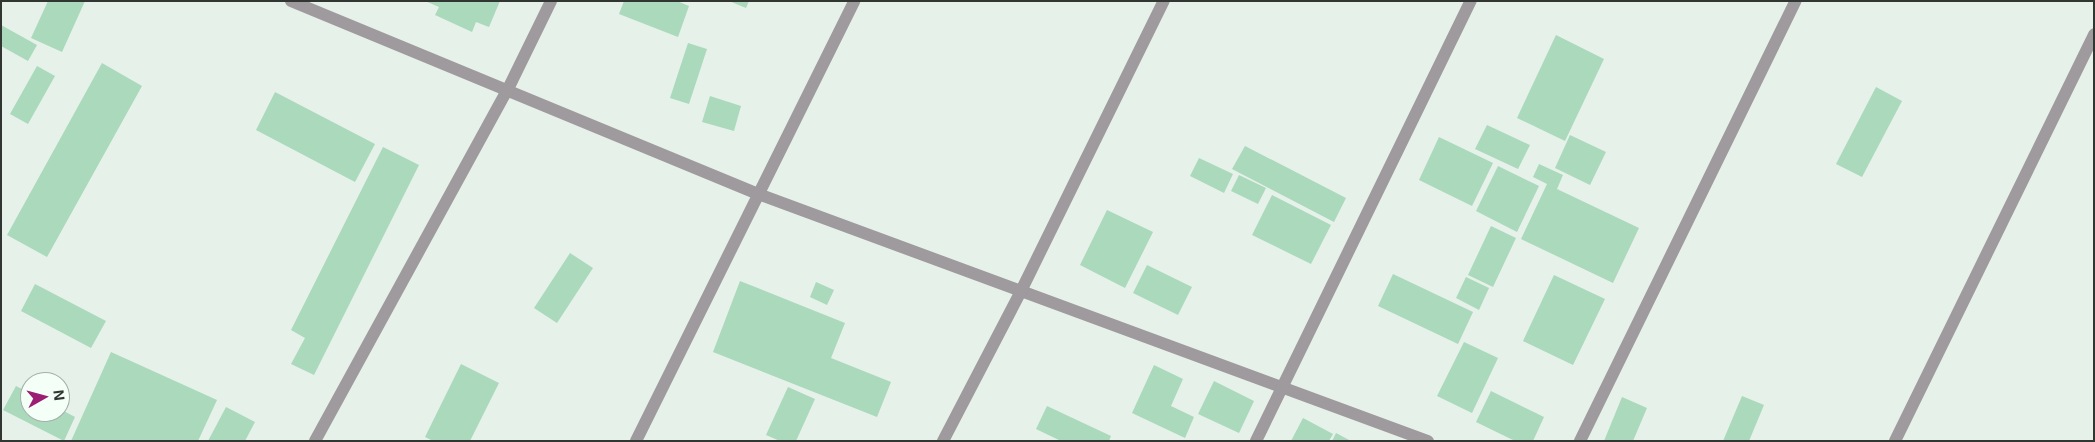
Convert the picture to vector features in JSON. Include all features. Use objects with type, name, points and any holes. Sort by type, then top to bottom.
[{"type":"street","points":[[291,1],[758,194],[1428,441]]},
{"type":"street","points":[[315,441],[507,91],[551,1]]},
{"type":"street","points":[[636,441],[854,1]]},
{"type":"street","points":[[943,441],[1021,291],[1164,1]]},
{"type":"street","points":[[1256,441],[1471,1]]},
{"type":"street","points":[[1580,441],[1796,1]]},
{"type":"street","points":[[1895,441],[2094,34]]},
{"type":"building","points":[[48,1],[85,1],[62,52],[31,38]]},
{"type":"building","points":[[425,1],[500,1],[489,27],[476,22],[472,32],[435,15],[439,7]]},
{"type":"building","points":[[624,1],[677,1],[689,6],[678,37],[619,14]]},
{"type":"building","points":[[729,1],[749,1],[746,8]]},
{"type":"building","points":[[1,25],[37,45],[28,61],[1,46]]},
{"type":"building","points":[[1556,35],[1604,59],[1565,141],[1517,118]]},
{"type":"building","points":[[688,43],[707,49],[689,104],[670,98]]},
{"type":"building","points":[[102,63],[142,86],[47,257],[7,235]]},
{"type":"building","points":[[37,66],[55,76],[28,124],[10,114]]},
{"type":"building","points":[[1876,87],[1902,101],[1862,177],[1836,164]]},
{"type":"building","points":[[275,92],[375,144],[355,182],[256,130]]},
{"type":"building","points":[[710,96],[741,106],[734,131],[702,122]]},
{"type":"building","points":[[1487,125],[1530,145],[1518,169],[1475,149]]},
{"type":"building","points":[[1570,135],[1606,152],[1590,185],[1555,168]]},
{"type":"building","points":[[1439,137],[1493,163],[1472,206],[1419,180]]},
{"type":"building","points":[[1245,146],[1346,198],[1334,222],[1232,169]]},
{"type":"building","points":[[383,147],[419,165],[314,375],[291,364],[305,338],[291,330]]},
{"type":"building","points":[[1199,158],[1233,174],[1224,193],[1190,176]]},
{"type":"building","points":[[1539,164],[1563,175],[1557,189],[1639,228],[1613,283],[1521,239],[1547,184],[1533,177]]},
{"type":"building","points":[[1498,166],[1539,186],[1517,232],[1476,211]]},
{"type":"building","points":[[1239,175],[1266,188],[1258,204],[1231,191]]},
{"type":"building","points":[[1272,195],[1331,225],[1311,264],[1252,235]]},
{"type":"building","points":[[1107,210],[1153,232],[1125,288],[1080,265]]},
{"type":"building","points":[[1491,226],[1516,238],[1493,287],[1468,275]]},
{"type":"building","points":[[570,253],[593,268],[557,323],[534,308]]},
{"type":"building","points":[[1147,265],[1192,287],[1178,315],[1133,293]]},
{"type":"building","points":[[1393,274],[1473,312],[1458,344],[1378,306]]},
{"type":"building","points":[[1554,275],[1605,299],[1573,365],[1523,341]]},
{"type":"building","points":[[1466,277],[1489,288],[1479,310],[1456,298]]},
{"type":"building","points":[[740,281],[845,323],[831,358],[891,382],[877,417],[713,352]]},
{"type":"building","points":[[816,282],[834,290],[827,305],[810,297]]},
{"type":"building","points":[[35,284],[106,321],[91,348],[21,311]]},
{"type":"building","points":[[1464,342],[1498,358],[1472,413],[1437,396]]},
{"type":"building","points":[[111,352],[217,400],[198,441],[71,441]]},
{"type":"building","points":[[461,364],[499,383],[470,441],[433,441],[425,437]]},
{"type":"building","points":[[1154,365],[1183,379],[1171,406],[1194,417],[1185,438],[1132,413]]},
{"type":"building","points":[[1214,381],[1254,401],[1239,433],[1198,414]]},
{"type":"building","points":[[16,386],[20,388],[20,419],[3,410]]},
{"type":"building","points":[[788,387],[815,399],[796,441],[780,441],[766,435]]},
{"type":"building","points":[[1491,391],[1544,417],[1533,441],[1515,441],[1476,422]]},
{"type":"building","points":[[1742,396],[1764,405],[1749,441],[1723,441]]},
{"type":"building","points":[[1622,397],[1647,408],[1633,441],[1604,441]]},
{"type":"building","points":[[1047,406],[1111,436],[1109,441],[1061,441],[1036,429]]},
{"type":"building","points":[[226,407],[255,422],[245,441],[208,441]]},
{"type":"building","points":[[70,414],[75,417],[64,441],[27,422],[70,422]]},
{"type":"building","points":[[1303,418],[1333,434],[1329,441],[1291,441]]},
{"type":"building","points":[[1336,433],[1351,441],[1332,441]]}]
